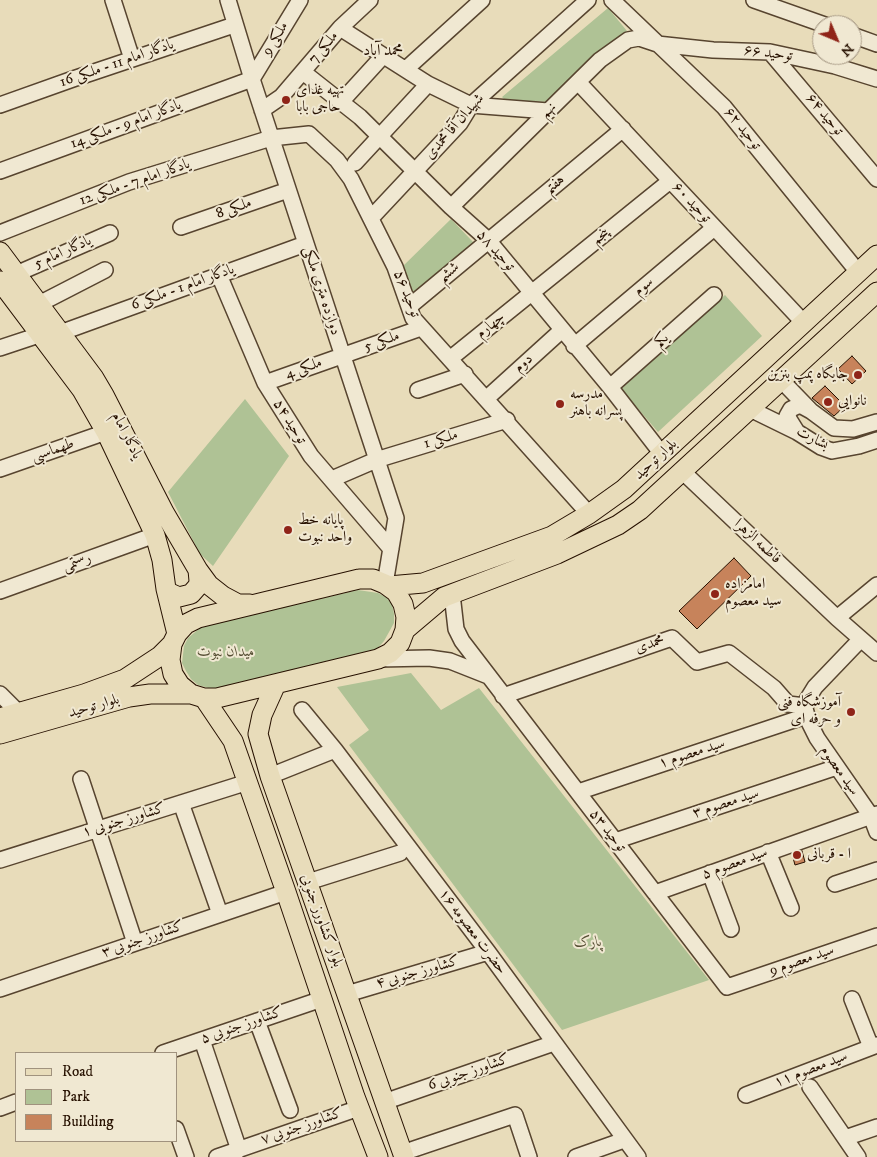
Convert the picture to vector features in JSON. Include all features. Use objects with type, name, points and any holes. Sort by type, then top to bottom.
[{"type":"main road","name":"یادگار امام","points":[[0,252],[8,277],[39,335],[82,390],[106,432],[155,535],[162,560],[174,639]]},
{"type":"main road","name":"بلوار توحید","points":[[387,585],[423,583],[552,536],[589,514],[624,489],[877,255]]},
{"type":"main road","name":"یادگار امام","points":[[8,277],[39,304],[104,395],[173,529],[209,585],[223,596],[238,604],[257,604]]},
{"type":"main road","name":"بلوار توحید","points":[[405,630],[448,596],[557,554],[618,525],[640,510],[877,292]]},
{"type":"main road","points":[[112,684],[141,665],[158,644],[166,629],[168,596],[170,593],[179,597],[191,594],[198,586],[198,570]]},
{"type":"main road","points":[[359,579],[373,579],[387,585],[396,592],[403,604],[406,617],[405,630],[400,643],[390,653],[378,659],[217,698],[197,696],[180,685],[173,674],[170,660],[174,639],[186,624],[198,618],[359,579]]},
{"type":"main road","points":[[423,583],[421,588],[425,599],[429,601],[448,596]]},
{"type":"main road","name":"بلوار توحید","points":[[1,731],[18,712],[84,694],[134,675],[160,656],[174,639]]},
{"type":"main road","points":[[233,741],[235,734],[246,728],[258,734],[262,715],[276,684]]},
{"type":"main road","name":"بلوار توحید","points":[[1,731],[130,697],[150,694],[197,696]]},
{"type":"main road","name":"بلوار کشاورز جنوبی","points":[[197,696],[233,741],[359,1108],[378,1157]]},
{"type":"main road","name":"بلوار کشاورز جنوبی","points":[[258,734],[270,776],[403,1155]]},
{"type":"street","points":[[113,0],[132,59]]},
{"type":"street","name":"دوازده متری ملکی","points":[[228,0],[234,25],[305,244],[396,518],[387,585]]},
{"type":"street","name":"ملکی 9","points":[[252,79],[300,0]]},
{"type":"street","points":[[340,28],[370,0]]},
{"type":"street","points":[[406,69],[482,0]]},
{"type":"street","name":"شهیدان آقا محمدی","points":[[372,218],[460,123],[471,105],[588,0]]},
{"type":"street","name":"توحید ۶۲","points":[[612,0],[724,107],[858,272]]},
{"type":"street","points":[[754,0],[812,20]]},
{"type":"street","name":"یادگار امام 11 - ملکی 16","points":[[0,105],[234,25]]},
{"type":"street","name":"ملکی 7","points":[[262,110],[281,96],[340,28],[428,84],[471,105]]},
{"type":"street","name":"نهم","points":[[451,207],[600,60],[628,40],[639,38],[657,44]]},
{"type":"street","points":[[862,39],[877,44]]},
{"type":"street","name":"توحید ۶۶","points":[[657,44],[713,50],[770,52],[835,66],[877,79]]},
{"type":"street","name":"توحید ۶۴","points":[[770,52],[877,179]]},
{"type":"street","points":[[341,102],[383,56]]},
{"type":"street","name":"توحید ۵۸","points":[[303,72],[381,136],[451,207],[488,240],[574,346],[610,387],[662,454]]},
{"type":"street","name":"یادگار امام 9 - ملکی 14","points":[[0,171],[252,79]]},
{"type":"street","name":"توحید ۶۰","points":[[578,82],[804,323]]},
{"type":"street","points":[[355,163],[428,84]]},
{"type":"street","points":[[471,105],[548,112]]},
{"type":"street","name":"هفتم","points":[[488,240],[622,130]]},
{"type":"street","name":"توحید ۵۶","points":[[271,138],[309,134],[337,160],[351,179],[396,267],[413,318],[451,358],[589,514]]},
{"type":"street","name":"یادگار امام 7 - ملکی 12","points":[[0,233],[129,182],[271,138]]},
{"type":"street","name":"پنجم","points":[[531,294],[670,181]]},
{"type":"street","name":"ملکی 8","points":[[181,227],[288,190]]},
{"type":"street","name":"سوم","points":[[574,346],[714,228]]},
{"type":"street","name":"یادگار امام 5","points":[[8,277],[110,233]]},
{"type":"street","name":"ششم","points":[[410,306],[488,240]]},
{"type":"street","name":"یادگار امام 1 - ملکی 6","points":[[60,333],[305,244]]},
{"type":"street","points":[[39,304],[105,270]]},
{"type":"street","name":"توحید ۵۴","points":[[219,275],[265,383],[311,456],[391,549]]},
{"type":"street","name":"چهارم","points":[[451,358],[531,294]]},
{"type":"street","name":"یکم","points":[[610,387],[714,295]]},
{"type":"street","name":"ملکی 5","points":[[343,356],[421,328]]},
{"type":"street","name":"دوم","points":[[486,398],[562,330]]},
{"type":"street","points":[[0,348],[39,335]]},
{"type":"street","name":"ملکی 4","points":[[265,383],[343,356]]},
{"type":"street","points":[[418,390],[465,374]]},
{"type":"street","name":"بشارت","points":[[781,380],[810,411],[828,425],[839,429],[852,429],[877,422]]},
{"type":"street","points":[[797,432],[787,416],[791,409],[800,405],[810,411]]},
{"type":"street","name":"بشارت","points":[[750,409],[832,451],[859,446],[877,440]]},
{"type":"street","name":"ملکی 1","points":[[332,479],[376,460],[506,420]]},
{"type":"street","name":"طهماسبی","points":[[0,469],[106,432]]},
{"type":"street","name":"فاطمه الزهرا","points":[[682,471],[837,618],[877,653]]},
{"type":"street","name":"رستمی","points":[[0,591],[155,535]]},
{"type":"street","points":[[837,618],[877,585]]},
{"type":"street","name":"توحید ۵۳","points":[[448,596],[456,629],[462,641],[727,986]]},
{"type":"street","name":"محمدی","points":[[503,696],[672,638],[697,662],[729,653],[774,688],[788,704],[806,711]]},
{"type":"street","points":[[806,711],[808,697],[861,639]]},
{"type":"street","points":[[378,659],[428,658],[450,661],[488,676]]},
{"type":"street","points":[[0,694],[18,712]]},
{"type":"street","name":"حضرت معصومه ۱۶","points":[[302,710],[335,750],[488,952],[638,1157]]},
{"type":"street","name":"سید معصوم","points":[[806,711],[817,738],[874,815],[877,832]]},
{"type":"street","name":"سید معصوم ۱","points":[[578,792],[806,711]]},
{"type":"street","points":[[270,776],[335,750]]},
{"type":"street","name":"سید معصوم ۳","points":[[615,841],[837,767]]},
{"type":"street","points":[[81,779],[135,943]]},
{"type":"street","name":"کشاورز جنوبی ۱","points":[[0,860],[248,782]]},
{"type":"street","points":[[181,803],[220,914]]},
{"type":"street","name":"سید معصوم ۵","points":[[655,893],[874,815]]},
{"type":"street","points":[[768,852],[791,908]]},
{"type":"street","points":[[308,882],[400,854]]},
{"type":"street","points":[[835,884],[877,870]]},
{"type":"street","points":[[710,873],[731,929]]},
{"type":"street","name":"کشاورز جنوبی ۳","points":[[0,988],[286,892]]},
{"type":"street","name":"سید معصوم 9","points":[[727,986],[877,936]]},
{"type":"street","name":"کشاورز جنوبی ۴","points":[[348,994],[488,952]]},
{"type":"street","points":[[852,998],[874,1046]]},
{"type":"street","name":"کشاورز جنوبی ۵","points":[[166,1052],[322,999]]},
{"type":"street","points":[[257,1021],[290,1110]]},
{"type":"street","points":[[202,1040],[239,1150]]},
{"type":"street","name":"کشاورز جنوبی 6","points":[[384,1102],[554,1043]]},
{"type":"street","name":"سید معصوم ۱۱","points":[[746,1095],[874,1046]]},
{"type":"street","points":[[810,1087],[858,1157]]},
{"type":"street","points":[[0,1108],[15,1102]]},
{"type":"street","name":"کشاورز جنوبی ۷","points":[[217,1157],[359,1108]]},
{"type":"street","points":[[403,1155],[515,1115],[529,1157]]},
{"type":"street","points":[[845,1138],[877,1127]]},
{"type":"street","points":[[178,1135],[186,1157]]},
{"type":"street","points":[[576,1157],[624,1140]]},
{"type":"green space","points":[[608,8],[627,31],[547,102],[505,100],[502,97]]},
{"type":"green space","points":[[451,219],[474,243],[414,297],[402,267]]},
{"type":"green space","points":[[725,295],[762,336],[658,432],[621,389]]},
{"type":"green space","points":[[245,399],[289,456],[213,566],[200,554],[168,492]]},
{"type":"green space","name":"میدان نبوت","points":[[358,590],[378,593],[386,597],[392,604],[394,623],[377,649],[212,689],[198,685],[191,679],[182,663],[184,646],[188,638],[200,628]]},
{"type":"green space","name":"پارک","points":[[411,673],[441,710],[479,688],[709,980],[562,1030],[349,745],[369,730],[337,687]]},
{"type":"building","points":[[852,356],[866,371],[852,384],[838,369]]},
{"type":"building","name":"نانواییِ","points":[[825,386],[845,406],[834,416],[812,398]]},
{"type":"building","name":"امامزاده سید معصوم","points":[[734,558],[751,576],[697,629],[679,611]]},
{"type":"building","name":"ا - قربانی","points":[[802,851],[805,862],[795,865],[792,854]]},
{"type":"place","name":"تهیه غذای حاجی بابا","points":[[286,100]]},
{"type":"place","name":"جایگاه پمپ بنزین","points":[[858,375]]},
{"type":"place","name":"نانواییِ","points":[[828,402]]},
{"type":"place","name":"مدرسه پسرانه باهنر","points":[[560,404]]},
{"type":"place","name":"پایانه خط واحد نبوت","points":[[288,530]]},
{"type":"place","name":"امامزاده سید معصوم","points":[[715,594]]},
{"type":"place","name":"آموزشگاه فنی و حرفه ای","points":[[851,712]]},
{"type":"place","name":"ا - قربانی","points":[[797,855]]},
{"type":"district","name":"محمد آباد","points":[[383,52]]}]
